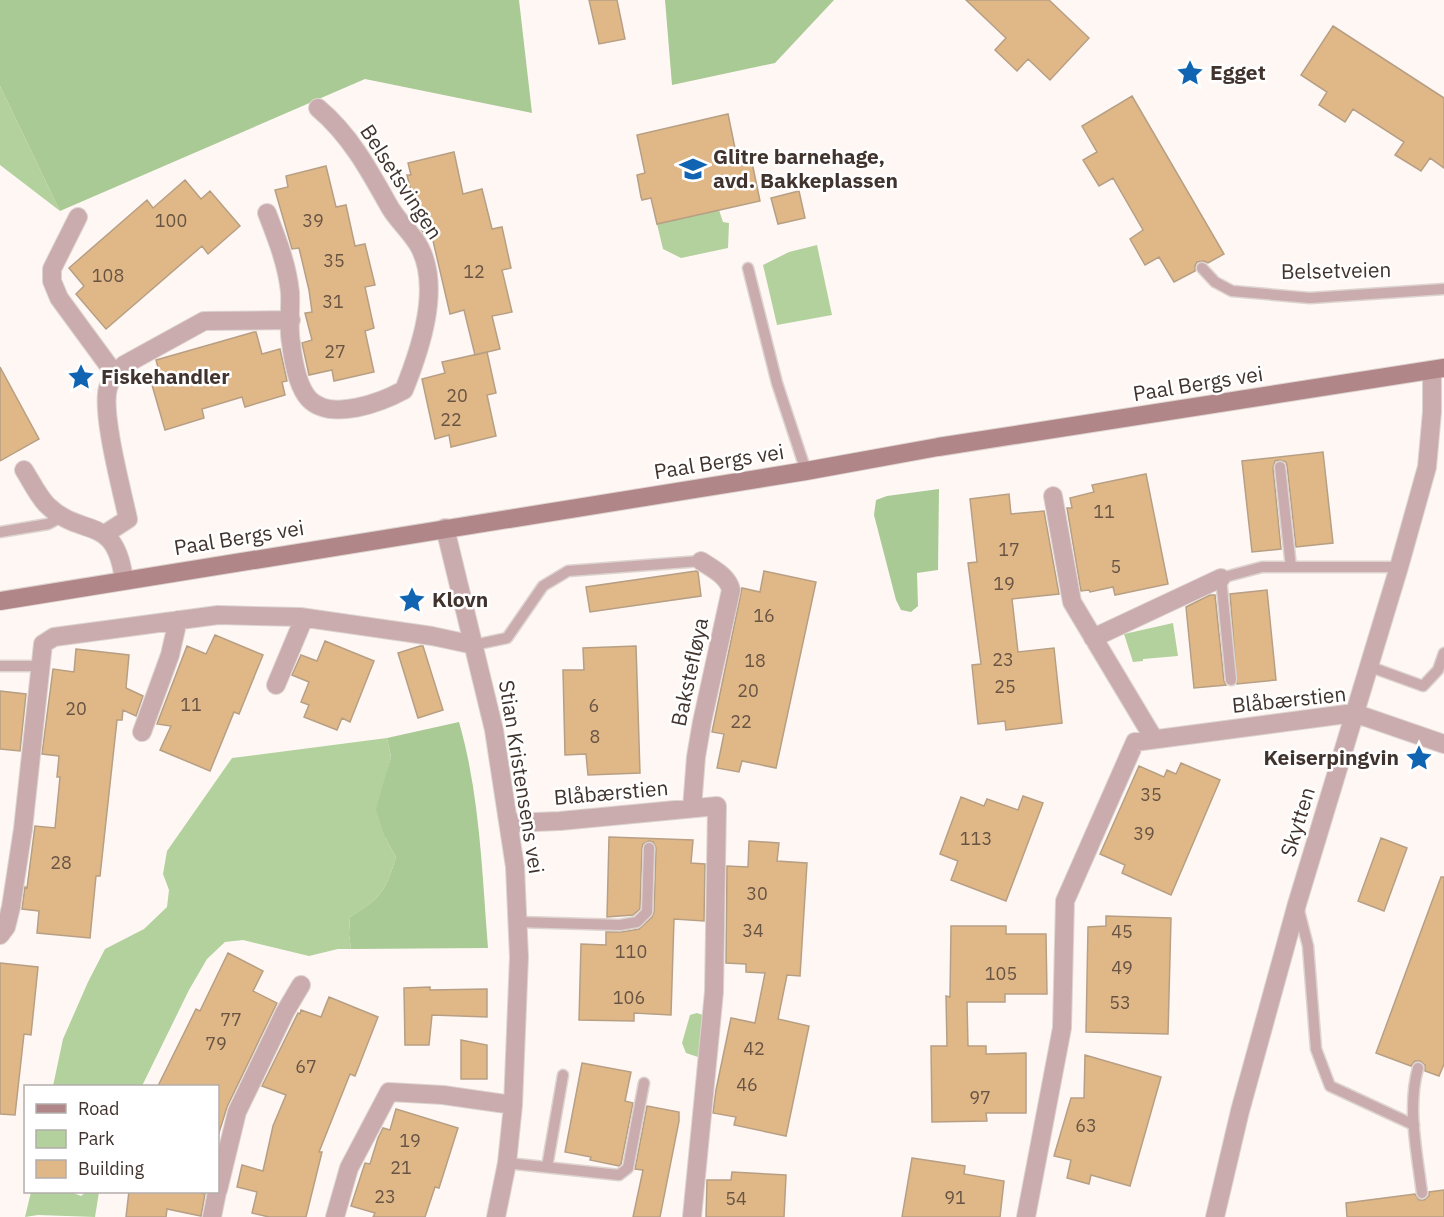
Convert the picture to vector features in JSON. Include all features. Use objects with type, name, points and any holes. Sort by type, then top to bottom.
[{"type":"street","name":"Belsetsvingen","points":[[267,213],[283,255],[290,291],[290,341],[302,388],[310,400],[324,408],[337,410],[382,402],[404,390],[418,357],[429,297],[428,272],[420,248],[392,213],[367,166],[337,124],[318,108]]},
{"type":"street","points":[[78,217],[52,269],[52,281],[59,298],[114,373]]},
{"type":"street","points":[[105,534],[128,519],[108,422],[107,390],[114,373],[124,365],[204,321],[291,320]]},
{"type":"street","name":"Paal Bergs vei","points":[[0,601],[806,471],[938,447],[1438,369]]},
{"type":"street","name":"Skytten","points":[[1215,1217],[1240,1111],[1297,904],[1427,467],[1438,369]]},
{"type":"street","points":[[24,470],[46,505],[63,516],[105,534],[114,544],[121,559],[124,580]]},
{"type":"street","points":[[1053,496],[1072,602],[1154,739]]},
{"type":"street","name":"Stian Kristensens vei","points":[[445,528],[494,730],[516,867],[519,957],[513,1105],[507,1163],[496,1217]]},
{"type":"street","name":"Bakstefløya","points":[[692,808],[696,758],[702,722],[731,590],[731,586],[723,576],[701,561]]},
{"type":"street","points":[[1093,638],[1221,578]]},
{"type":"street","points":[[0,935],[6,927],[11,907],[23,830],[39,666],[43,644],[54,637],[218,615],[304,618],[432,636],[474,645]]},
{"type":"street","points":[[276,685],[304,618]]},
{"type":"street","points":[[142,732],[170,655],[178,620]]},
{"type":"street","name":"Blåbærstien","points":[[1026,1217],[1062,1028],[1065,901],[1135,742],[1354,713],[1444,744]]},
{"type":"street","name":"Blåbærstien","points":[[510,823],[717,806],[714,992],[692,1217]]},
{"type":"street","points":[[219,1182],[237,1113],[285,1012],[301,986]]},
{"type":"street","points":[[335,1217],[349,1168],[389,1092],[443,1095],[513,1105]]},
{"type":"street","points":[[212,1217],[216,1193]]},
{"type":"lane","points":[[748,268],[777,384],[806,471]]},
{"type":"lane","name":"Belsetveien","points":[[1202,268],[1215,282],[1232,291],[1310,298],[1444,289]]},
{"type":"lane","points":[[1280,467],[1291,567]]},
{"type":"lane","points":[[0,532],[48,524],[63,516]]},
{"type":"lane","points":[[474,645],[507,638],[543,586],[568,571],[701,561]]},
{"type":"lane","points":[[1231,680],[1221,578],[1262,567],[1399,567]]},
{"type":"lane","points":[[1368,666],[1423,686],[1437,670],[1444,653]]},
{"type":"lane","points":[[0,666],[39,666]]},
{"type":"lane","points":[[518,922],[620,925],[637,922],[647,912],[649,848]]},
{"type":"lane","points":[[1297,904],[1308,946],[1316,1049],[1330,1086],[1414,1125]]},
{"type":"lane","points":[[1418,1068],[1415,1081],[1414,1125],[1422,1193]]},
{"type":"lane","points":[[547,1167],[563,1075]]},
{"type":"lane","points":[[507,1163],[618,1175],[628,1168],[644,1083]]},
{"type":"green space","points":[[0,0],[519,0],[532,113],[365,79],[60,211],[0,86]]},
{"type":"green space","points":[[665,0],[834,0],[775,63],[672,85]]},
{"type":"green space","points":[[0,86],[60,211],[0,165]]},
{"type":"green space","points":[[719,210],[723,222],[729,223],[728,248],[681,258],[663,249],[657,224]]},
{"type":"green space","points":[[817,245],[832,315],[777,325],[763,265],[789,252]]},
{"type":"green space","points":[[939,489],[938,570],[917,573],[918,606],[911,612],[901,610],[896,600],[874,515],[876,500],[887,496]]},
{"type":"green space","points":[[1173,623],[1178,656],[1133,662],[1124,634]]},
{"type":"green space","points":[[459,722],[476,806],[488,948],[351,949],[350,917],[381,893],[396,857],[385,837],[376,809],[391,757],[387,738]]},
{"type":"green space","points":[[387,738],[391,757],[385,780],[385,837],[396,857],[381,893],[350,917],[351,949],[338,949],[309,956],[243,940],[225,942],[207,959],[189,990],[142,1085],[53,1085],[63,1039],[105,949],[144,929],[167,907],[169,890],[163,874],[167,851],[232,758]]},
{"type":"green space","points":[[697,1013],[709,1017],[701,1058],[686,1053],[682,1043],[690,1015]]},
{"type":"green space","points":[[31,1193],[74,1193],[81,1196],[85,1193],[99,1193],[95,1217],[38,1215],[25,1217]]},
{"type":"building","points":[[589,0],[617,0],[625,39],[599,44]]},
{"type":"building","points":[[966,0],[1049,0],[1089,38],[1050,80],[1028,59],[1017,71],[995,50],[1006,38]]},
{"type":"building","points":[[1333,26],[1444,98],[1444,168],[1430,158],[1421,171],[1395,155],[1404,142],[1353,109],[1345,122],[1319,105],[1327,92],[1301,75]]},
{"type":"building","points":[[1132,96],[1224,254],[1208,263],[1197,262],[1195,271],[1174,282],[1159,257],[1145,265],[1130,239],[1143,230],[1113,178],[1099,186],[1083,160],[1097,152],[1082,126]]},
{"type":"building","points":[[728,114],[736,153],[744,151],[745,154],[750,153],[760,201],[657,224],[651,198],[642,200],[641,197],[637,175],[645,173],[637,135]]},
{"type":"building","points":[[454,152],[463,194],[482,189],[492,229],[502,227],[511,268],[502,270],[512,312],[492,316],[500,349],[475,355],[464,310],[450,314],[431,232],[424,234],[420,227],[407,175],[411,175],[408,163]]},
{"type":"building","points":[[326,166],[336,207],[346,205],[355,246],[365,244],[375,285],[365,287],[374,328],[365,331],[374,372],[334,381],[332,370],[309,375],[302,343],[312,340],[305,313],[312,312],[309,290],[299,248],[292,249],[275,190],[288,187],[286,176]]},
{"type":"building","points":[[185,180],[201,199],[210,191],[240,226],[208,254],[202,246],[106,329],[76,294],[84,286],[69,268],[147,200],[153,208]]},
{"type":"building","points":[[799,191],[805,218],[778,224],[771,198]]},
{"type":"building","points":[[256,332],[262,354],[280,349],[287,381],[282,382],[285,395],[245,407],[242,397],[202,409],[204,418],[165,430],[152,385],[162,382],[156,360]]},
{"type":"building","points":[[487,352],[496,393],[487,395],[496,436],[451,447],[449,435],[435,439],[422,379],[445,373],[442,362]]},
{"type":"building","points":[[0,367],[39,439],[0,461]]},
{"type":"building","points":[[1323,452],[1333,543],[1296,547],[1287,466],[1286,462],[1280,460],[1275,461],[1273,468],[1281,549],[1252,552],[1242,461]]},
{"type":"building","points":[[1146,474],[1168,584],[1115,595],[1113,587],[1090,592],[1089,590],[1081,591],[1067,508],[1072,508],[1070,498],[1094,492],[1092,485]]},
{"type":"building","points":[[1009,494],[1011,514],[1044,511],[1059,594],[1012,599],[1018,652],[1054,648],[1062,723],[1006,730],[1005,721],[978,724],[972,665],[981,664],[968,563],[977,562],[970,499]]},
{"type":"building","points":[[696,571],[701,596],[590,612],[586,587]]},
{"type":"building","points":[[764,571],[816,582],[776,768],[742,761],[739,772],[717,768],[724,734],[712,732],[742,588],[760,592]]},
{"type":"building","points":[[1267,590],[1276,680],[1237,684],[1230,594]]},
{"type":"building","points":[[1210,595],[1215,595],[1226,685],[1194,688],[1186,607]]},
{"type":"building","points":[[215,635],[263,655],[239,714],[234,712],[210,771],[160,750],[171,726],[157,724],[187,646],[206,654]]},
{"type":"building","points":[[325,641],[374,661],[350,722],[342,718],[337,730],[304,717],[309,705],[301,702],[309,682],[292,675],[301,655],[317,661]]},
{"type":"building","points":[[423,646],[443,710],[418,718],[398,653]]},
{"type":"building","points":[[636,646],[640,773],[588,775],[586,754],[565,755],[563,670],[584,670],[583,648]]},
{"type":"building","points":[[76,649],[129,655],[126,688],[143,696],[136,716],[123,710],[122,720],[117,720],[100,876],[96,876],[90,938],[37,933],[39,911],[22,909],[35,826],[55,828],[60,777],[57,777],[59,756],[42,754],[53,669],[74,672]]},
{"type":"building","points":[[0,691],[26,694],[20,751],[0,749]]},
{"type":"building","points":[[1181,763],[1220,780],[1171,895],[1122,873],[1125,865],[1100,854],[1139,766],[1164,777],[1167,770],[1176,774]]},
{"type":"building","points":[[1023,796],[1043,803],[1006,901],[951,880],[958,861],[940,854],[961,797],[984,806],[987,799],[1018,810]]},
{"type":"building","points":[[609,837],[693,840],[691,863],[705,864],[704,921],[674,919],[671,1015],[634,1013],[634,1021],[579,1020],[581,944],[606,945],[606,932],[639,929],[652,917],[654,912],[656,848],[653,842],[649,841],[643,844],[642,848],[640,909],[633,915],[607,917]]},
{"type":"building","points":[[1381,838],[1407,848],[1384,911],[1358,901]]},
{"type":"building","points":[[749,841],[779,843],[777,861],[807,863],[800,976],[787,975],[778,1019],[809,1026],[786,1136],[734,1125],[736,1117],[713,1113],[731,1018],[755,1023],[765,973],[746,972],[746,964],[726,963],[727,866],[748,867]]},
{"type":"building","points":[[1441,877],[1444,877],[1444,1064],[1439,1076],[1425,1071],[1425,1065],[1420,1061],[1415,1061],[1411,1066],[1376,1053]]},
{"type":"building","points":[[1106,916],[1171,918],[1168,1034],[1086,1032],[1088,927],[1106,926]]},
{"type":"building","points":[[951,926],[1006,926],[1006,934],[1046,934],[1047,994],[1005,994],[1005,1002],[967,1002],[968,1046],[986,1046],[986,1054],[1026,1053],[1026,1113],[986,1113],[987,1121],[932,1122],[931,1046],[947,1046],[946,996],[950,997]]},
{"type":"building","points":[[228,953],[263,971],[253,991],[277,1003],[227,1107],[219,1133],[219,1085],[158,1085],[196,1009],[200,1011]]},
{"type":"building","points":[[0,963],[38,967],[31,1035],[24,1034],[15,1115],[0,1114]]},
{"type":"building","points":[[430,987],[430,990],[487,989],[487,1017],[432,1015],[429,1045],[405,1045],[404,988]]},
{"type":"building","points":[[329,997],[378,1017],[355,1076],[350,1074],[319,1152],[322,1152],[306,1217],[269,1217],[252,1213],[257,1192],[237,1187],[242,1165],[263,1171],[273,1126],[286,1095],[262,1086],[298,1013],[300,1014],[301,1010],[321,1017]]},
{"type":"building","points":[[461,1040],[487,1045],[487,1079],[461,1079]]},
{"type":"building","points":[[1085,1055],[1161,1077],[1130,1186],[1091,1175],[1089,1184],[1067,1178],[1071,1160],[1054,1156],[1071,1098],[1084,1098]]},
{"type":"building","points":[[582,1063],[631,1072],[625,1101],[633,1103],[619,1166],[565,1152]]},
{"type":"building","points":[[647,1106],[679,1112],[679,1121],[660,1217],[633,1217],[643,1170],[635,1169]]},
{"type":"building","points":[[396,1109],[458,1128],[439,1188],[435,1187],[425,1217],[373,1217],[375,1213],[351,1206],[365,1163],[370,1164],[383,1128],[390,1130]]},
{"type":"building","points":[[912,1158],[965,1166],[964,1174],[1004,1181],[1000,1217],[902,1217]]},
{"type":"building","points":[[732,1172],[786,1175],[784,1217],[706,1217],[707,1180],[731,1180]]},
{"type":"building","points":[[1444,1190],[1444,1217],[1347,1217],[1346,1203],[1415,1194],[1419,1200],[1424,1200],[1429,1196],[1429,1192]]},
{"type":"building","points":[[129,1193],[205,1194],[201,1216],[167,1209],[166,1217],[126,1217]]},
{"type":"place","name":"Egget","points":[[1190,73]]},
{"type":"place","name":"Glitre barnehage, avd. Bakkeplassen","points":[[693,169]]},
{"type":"place","name":"Fiskehandler","points":[[81,377]]},
{"type":"place","name":"Klovn","points":[[412,600]]},
{"type":"place","name":"Keiserpingvin","points":[[1419,758]]}]
